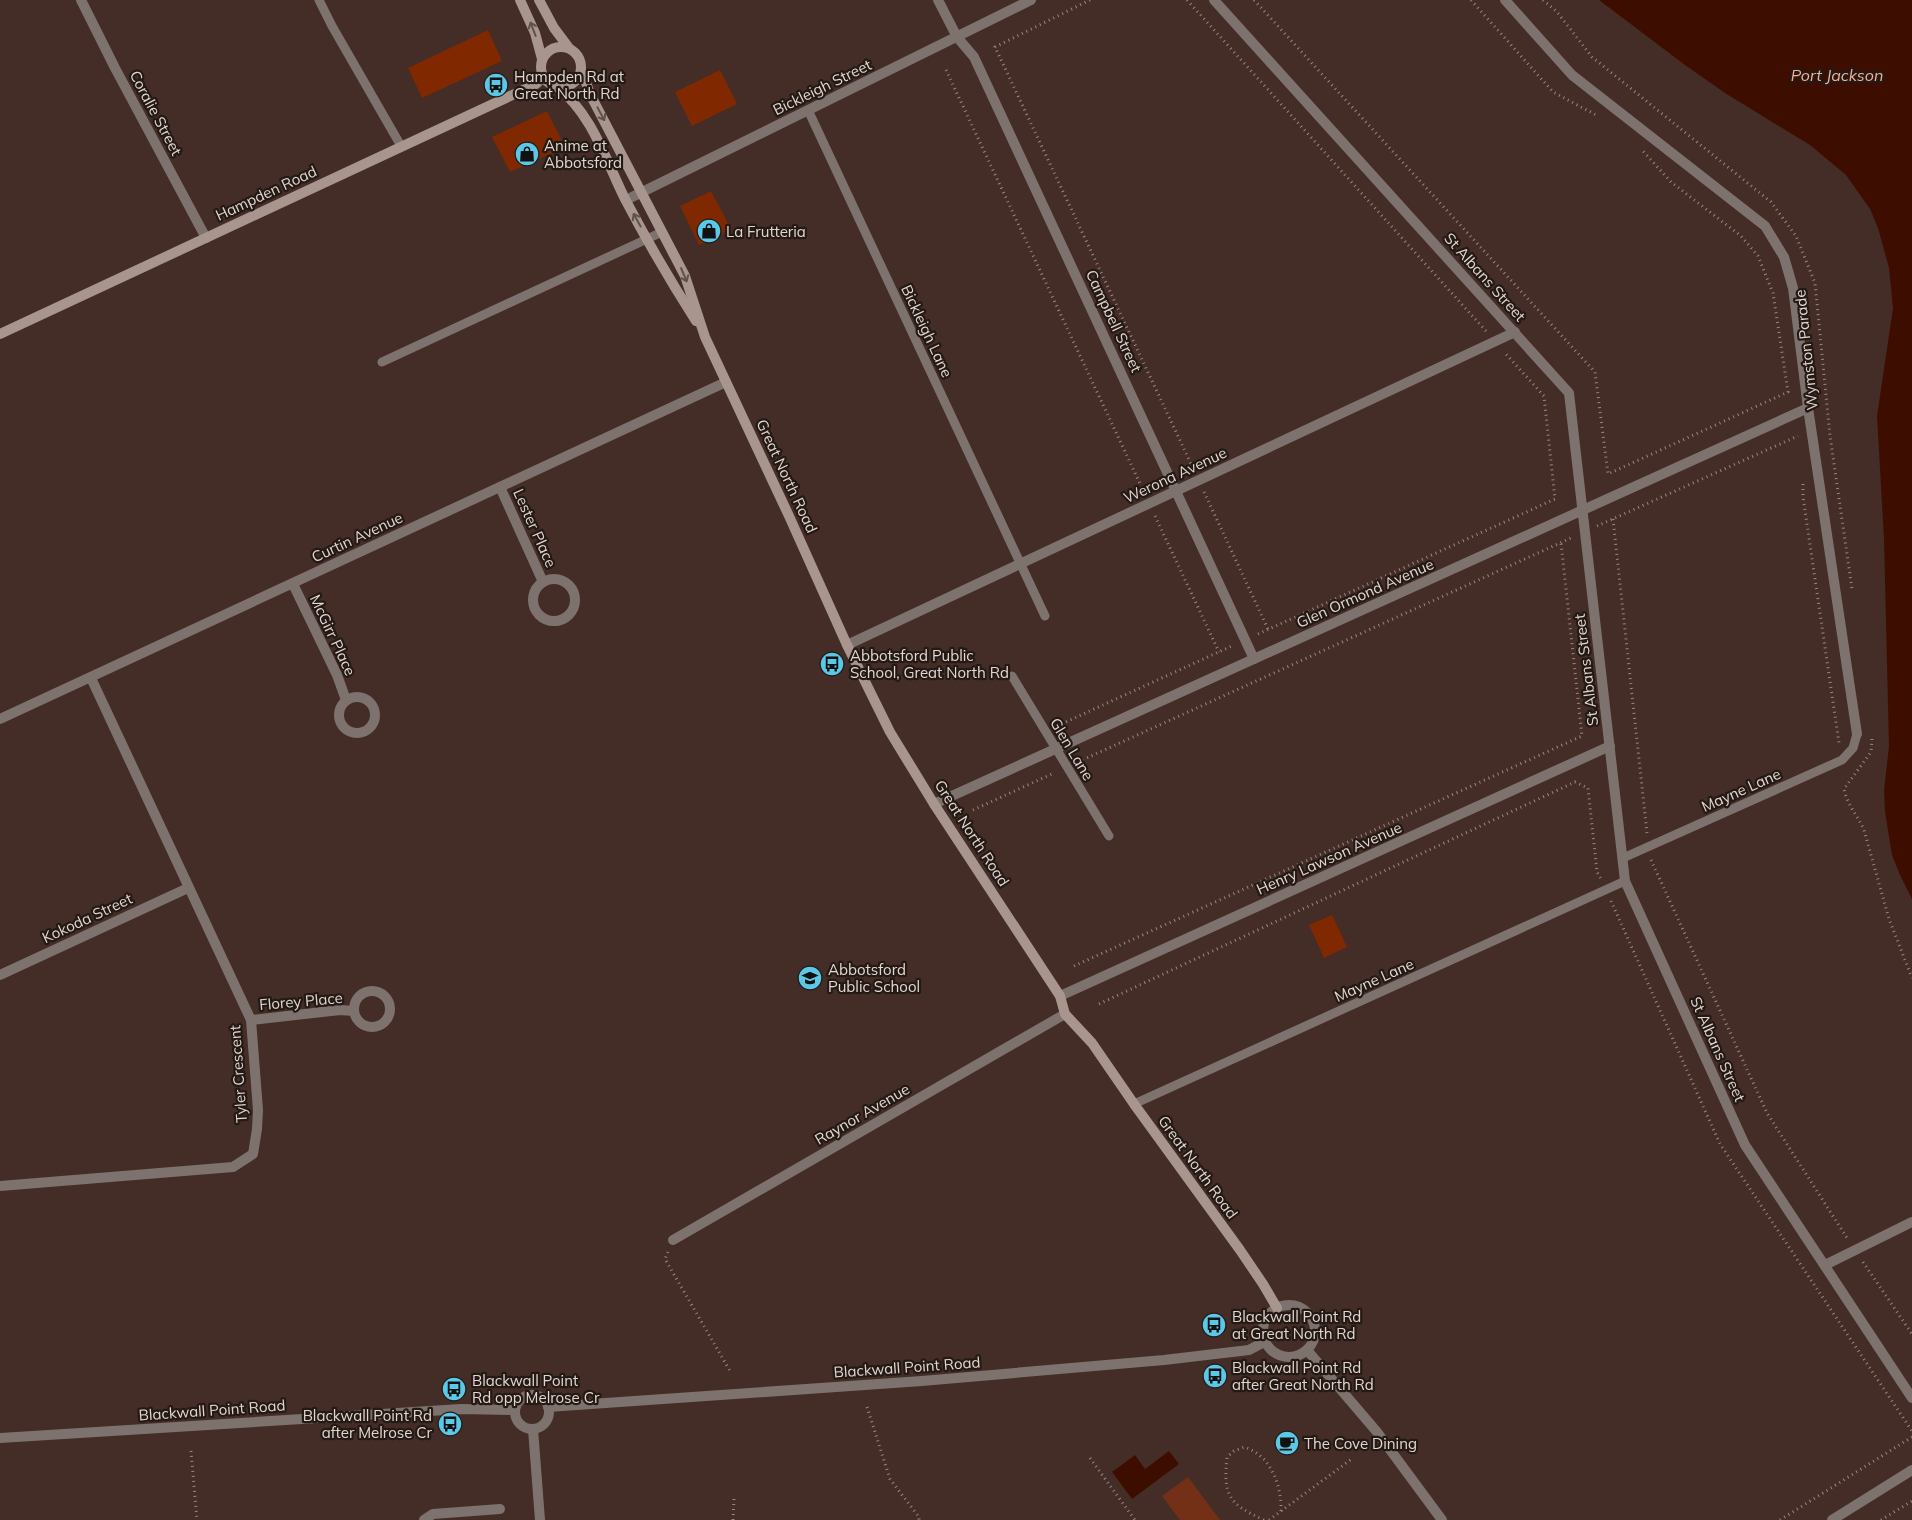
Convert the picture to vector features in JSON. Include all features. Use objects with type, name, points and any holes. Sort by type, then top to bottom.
[{"type":"main road","points":[[520,0],[535,32],[542,58],[541,65],[544,77],[556,86],[562,87],[572,84],[581,70],[579,57],[569,48],[554,28],[540,0]]},
{"type":"main road","points":[[542,58],[551,49],[557,47],[569,48]]},
{"type":"main road","name":"Great North Road","points":[[581,70],[591,96],[684,276],[705,337],[789,516],[846,645],[890,732],[934,804],[1060,996],[1065,1014],[1092,1043],[1240,1250],[1277,1308]]},
{"type":"main road","name":"Hampden Road","points":[[0,334],[536,84],[544,77]]},
{"type":"main road","name":"Great North Road","points":[[556,86],[582,112],[647,239],[705,337]]},
{"type":"street","name":"Coralie Street","points":[[81,0],[115,68],[206,238]]},
{"type":"street","name":"Campbell Street","points":[[938,0],[957,37],[974,56],[1254,659]]},
{"type":"street","name":"Bickleigh Street","points":[[626,200],[1031,0]]},
{"type":"street","name":"St Albans Street","points":[[1214,0],[1569,393],[1626,881],[1745,1145],[1912,1398]]},
{"type":"street","name":"Wymston Parade","points":[[1505,0],[1572,75],[1765,226],[1784,256],[1793,288],[1808,408],[1857,734]]},
{"type":"street","name":"Werona Avenue","points":[[846,645],[1515,332]]},
{"type":"street","name":"Curtin Avenue","points":[[0,719],[726,382]]},
{"type":"street","name":"Glen Ormond Avenue","points":[[934,804],[1808,408]]},
{"type":"street","name":"Lester Place","points":[[500,487],[543,582]]},
{"type":"street","name":"Lester Place","points":[[550,579],[564,582],[574,594],[575,601],[572,611],[561,620],[552,622],[545,620],[535,611],[533,596],[535,590],[543,582],[550,579]]},
{"type":"street","name":"McGirr Place","points":[[293,584],[337,675],[346,700]]},
{"type":"street","name":"Tyler Crescent","points":[[0,1186],[234,1167],[253,1154],[258,1129],[251,1020],[91,678]]},
{"type":"street","name":"Henry Lawson Avenue","points":[[1060,996],[1610,746]]},
{"type":"street","name":"Kokoda Street","points":[[0,975],[188,888]]},
{"type":"street","name":"Florey Place","points":[[251,1020],[340,1010],[354,1011]]},
{"type":"street","name":"Raynor Avenue","points":[[673,1240],[1065,1014]]},
{"type":"street","points":[[1825,1265],[1912,1222]]},
{"type":"street","points":[[1294,1305],[1304,1310],[1312,1318],[1315,1335],[1307,1350],[1294,1356],[1284,1356],[1271,1349],[1266,1341],[1263,1332],[1265,1322],[1277,1308],[1294,1305]]},
{"type":"street","name":"Blackwall Point Road","points":[[548,1407],[922,1381],[1173,1359],[1249,1350],[1266,1341]]},
{"type":"street","points":[[1307,1350],[1377,1432],[1442,1520]]},
{"type":"street","points":[[533,1395],[542,1398],[549,1412],[546,1421],[538,1428],[533,1429],[520,1424],[515,1415],[515,1410],[516,1405],[523,1397],[533,1395]]},
{"type":"street","name":"Blackwall Point Road","points":[[0,1438],[461,1409],[515,1410]]},
{"type":"street","points":[[533,1429],[540,1520]]},
{"type":"street","points":[[1832,1520],[1912,1470]]},
{"type":"street","points":[[424,1520],[432,1514],[500,1509]]},
{"type":"lane","points":[[319,0],[401,146]]},
{"type":"lane","name":"Bickleigh Lane","points":[[808,110],[1045,616]]},
{"type":"lane","points":[[382,362],[662,232]]},
{"type":"lane","name":"Glen Lane","points":[[1012,676],[1109,836]]},
{"type":"lane","points":[[1842,760],[1853,748],[1857,734]]},
{"type":"lane","name":"Mayne Lane","points":[[1623,858],[1842,760]]},
{"type":"lane","name":"Mayne Lane","points":[[1134,1104],[1626,881]]},
{"type":"path","points":[[1090,0],[996,47],[1268,629]]},
{"type":"path","points":[[1046,731],[1556,499],[1544,396],[1187,0]]},
{"type":"path","points":[[1254,0],[1595,372],[1608,474],[1788,392],[1773,292],[1758,256],[1741,236],[1671,182],[1637,145]]},
{"type":"path","points":[[1471,0],[1553,92],[1602,118]]},
{"type":"path","name":"Wymston Parade","points":[[1543,0],[1557,12],[1592,57],[1771,202],[1796,236],[1815,283],[1830,436],[1853,594]]},
{"type":"path","points":[[946,70],[1219,652]]},
{"type":"path","points":[[973,810],[1798,436],[1800,444]]},
{"type":"path","points":[[1803,479],[1803,497],[1842,760]]},
{"type":"path","points":[[1613,519],[1648,839]]},
{"type":"path","points":[[1074,966],[1582,736],[1561,543]]},
{"type":"path","points":[[1873,731],[1871,752],[1844,789],[1846,800],[1859,818],[1864,830],[1889,919],[1912,978]]},
{"type":"path","points":[[1099,1004],[1575,782],[1588,788]]},
{"type":"path","points":[[1650,857],[1767,1113],[1847,1238]]},
{"type":"path","points":[[673,1240],[664,1259],[730,1371]]},
{"type":"path","points":[[1863,1262],[1912,1334]]},
{"type":"path","points":[[867,1407],[890,1479],[919,1517],[919,1520]]},
{"type":"path","points":[[1780,1520],[1912,1437]]},
{"type":"path","points":[[1264,1520],[1243,1510],[1228,1494],[1225,1476],[1227,1457],[1234,1451],[1244,1447],[1254,1450],[1261,1456],[1278,1483],[1281,1497],[1280,1512]]},
{"type":"path","points":[[191,1451],[197,1520]]},
{"type":"path","points":[[1090,1458],[1135,1520]]},
{"type":"path","points":[[1269,1520],[1353,1458]]},
{"type":"path","points":[[733,1520],[734,1498]]},
{"type":"path","points":[[1882,1520],[1912,1501]]},
{"type":"shaded area","points":[[1188,1477],[1220,1520],[1180,1520],[1162,1496]]},
{"type":"water","name":"Port Jackson","points":[[1599,0],[1912,0],[1912,899],[1892,855],[1885,812],[1884,790],[1889,746],[1884,539],[1877,416],[1893,308],[1889,268],[1878,228],[1870,209],[1846,175],[1810,145],[1725,93]]},
{"type":"water","points":[[1169,1451],[1179,1464],[1132,1499],[1112,1472],[1135,1455],[1145,1469]]},
{"type":"building","points":[[488,30],[502,61],[422,98],[408,68]]},
{"type":"building","points":[[720,70],[737,104],[692,126],[675,92]]},
{"type":"building","name":"Anime at Abbotsford","points":[[547,111],[565,147],[510,172],[492,137]]},
{"type":"building","name":"La Frutteria","points":[[711,191],[731,229],[699,245],[680,206]]},
{"type":"building","points":[[1332,915],[1347,947],[1324,958],[1309,925]]},
{"type":"place","name":"Hampden Rd at Great North Rd","points":[[496,85]]},
{"type":"place","name":"Anime at Abbotsford","points":[[527,154]]},
{"type":"place","name":"La Frutteria","points":[[709,231]]},
{"type":"place","name":"Abbotsford Public School, Great North Rd","points":[[832,664]]},
{"type":"place","name":"Abbotsford Public School","points":[[810,978]]},
{"type":"place","name":"Blackwall Point Rd at Great North Rd","points":[[1214,1325]]},
{"type":"place","name":"Blackwall Point Rd after Great North Rd","points":[[1215,1376]]},
{"type":"place","name":"Blackwall Point Rd opp Melrose Cr","points":[[454,1389]]},
{"type":"place","name":"Blackwall Point Rd after Melrose Cr","points":[[450,1424]]},
{"type":"place","name":"The Cove Dining","points":[[1287,1443]]}]
